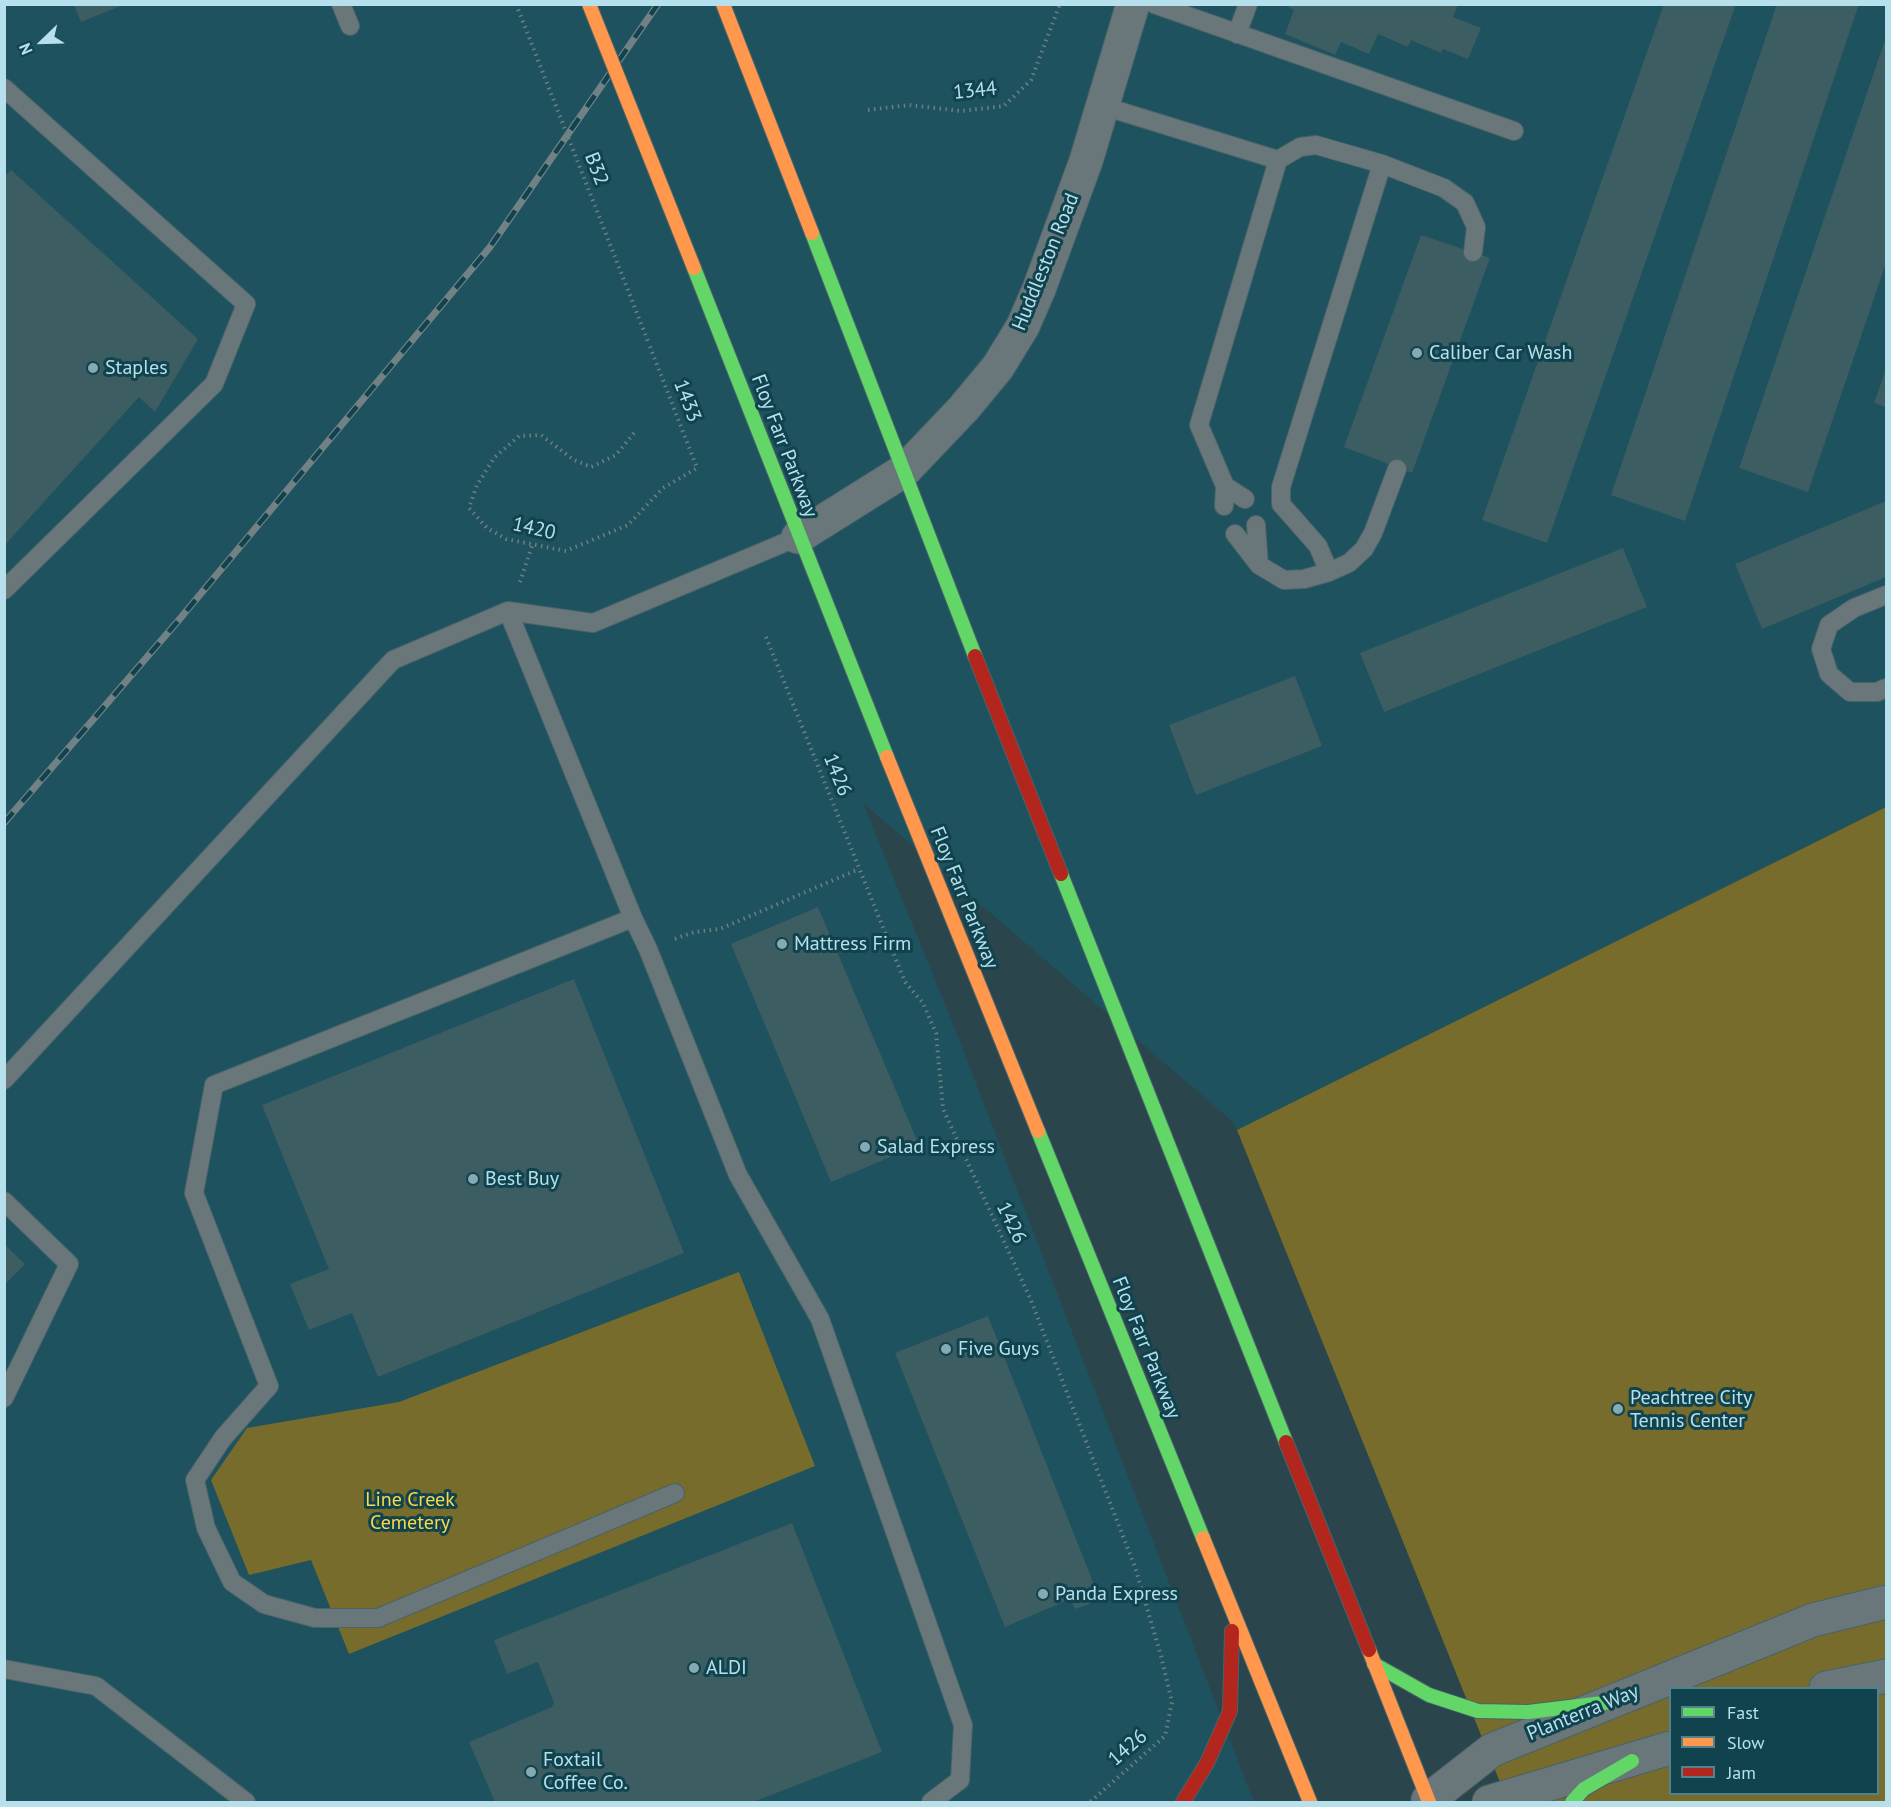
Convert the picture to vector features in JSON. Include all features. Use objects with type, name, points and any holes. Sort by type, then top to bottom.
[{"type":"main road","name":"Floy Farr Parkway","points":[[589,4],[798,537],[1310,1803]]},
{"type":"main road","points":[[723,4],[905,470],[946,584],[1374,1664],[1434,1802]]},
{"type":"main road","points":[[1183,1803],[1207,1763],[1230,1711],[1233,1670],[1231,1611]]},
{"type":"main road","points":[[1374,1664],[1430,1695],[1478,1711],[1528,1713],[1611,1702]]},
{"type":"main road","points":[[1572,1803],[1584,1789],[1632,1761]]},
{"type":"street","name":"Huddleston Road","points":[[798,537],[905,470],[964,408],[998,367],[1023,326],[1039,289],[1086,161],[1133,4]]},
{"type":"street","name":"Planterra Way","points":[[1434,1802],[1492,1750],[1813,1620],[1887,1602]]},
{"type":"street","points":[[1835,1687],[1887,1676]]},
{"type":"street","points":[[1489,1803],[1669,1750]]},
{"type":"lane","points":[[341,4],[350,26]]},
{"type":"lane","points":[[1154,4],[1514,131]]},
{"type":"lane","points":[[1237,34],[1248,4]]},
{"type":"lane","points":[[4,590],[214,384],[246,303],[7,94]]},
{"type":"lane","points":[[1103,106],[1278,160]]},
{"type":"lane","points":[[1224,506],[1225,486],[1199,425],[1278,160],[1300,147],[1316,145],[1382,164],[1444,188],[1465,203],[1476,227],[1473,252]]},
{"type":"lane","points":[[1329,572],[1318,546],[1281,504],[1281,487],[1382,164]]},
{"type":"lane","points":[[1235,534],[1259,565],[1284,580],[1304,579],[1329,572],[1349,563],[1364,549],[1373,533],[1397,468]]},
{"type":"lane","points":[[1225,486],[1245,499]]},
{"type":"lane","points":[[1256,525],[1259,565]]},
{"type":"lane","points":[[4,1080],[393,660],[508,611],[593,623],[798,537]]},
{"type":"lane","points":[[1887,595],[1854,608],[1828,625],[1821,649],[1829,674],[1850,692],[1877,692],[1887,688]]},
{"type":"lane","points":[[508,611],[633,918],[648,949],[738,1175],[820,1319],[963,1725],[960,1780],[931,1803]]},
{"type":"lane","points":[[633,918],[214,1084],[194,1193],[268,1386],[223,1438],[195,1480],[206,1528],[232,1582],[264,1604],[315,1618],[378,1618],[675,1493]]},
{"type":"lane","points":[[4,1201],[69,1264],[4,1398]]},
{"type":"lane","points":[[4,1668],[96,1686],[246,1803]]},
{"type":"path","name":"B32","points":[[516,4],[649,344]]},
{"type":"path","name":"1344","points":[[868,110],[909,105],[961,111],[1004,106],[1031,80],[1060,4]]},
{"type":"path","name":"1433","points":[[649,344],[697,468]]},
{"type":"path","name":"1420","points":[[634,433],[616,455],[591,467],[574,460],[541,435],[519,436],[494,458],[477,485],[469,508],[487,528],[506,539],[566,551],[628,525],[663,488],[697,468]]},
{"type":"path","points":[[508,611],[532,546]]},
{"type":"path","name":"1426","points":[[766,637],[905,982],[922,1003],[936,1033],[943,1109],[1030,1298],[1135,1567],[1161,1656],[1172,1702],[1165,1736],[1090,1803]]},
{"type":"path","points":[[648,949],[694,932],[720,929],[858,868]]},
{"type":"shaded area","points":[[5,5],[1886,5],[1886,807],[1237,1130],[1233,1122],[863,803],[953,1024],[1254,1802],[5,1802]]},
{"type":"green space","name":"Peachtree City Tennis Center","points":[[1886,807],[1886,1802],[1508,1802],[1237,1130]]},
{"type":"green space","name":"Line Creek Cemetery","points":[[739,1272],[815,1466],[349,1654],[311,1560],[249,1575],[211,1480],[247,1428],[399,1402]]},
{"type":"building","points":[[1283,4],[1458,4],[1453,17],[1481,28],[1468,59],[1443,49],[1441,53],[1411,40],[1408,47],[1378,34],[1369,54],[1341,42],[1335,55],[1285,34],[1294,10]]},
{"type":"building","points":[[1664,4],[1736,4],[1547,543],[1482,520]]},
{"type":"building","points":[[1777,4],[1859,4],[1685,521],[1611,495]]},
{"type":"building","points":[[74,5],[123,5],[81,22]]},
{"type":"building","points":[[1886,37],[1886,263],[1808,492],[1739,468]]},
{"type":"building","name":"Staples","points":[[11,170],[198,339],[155,412],[139,397],[4,546],[4,177]]},
{"type":"building","name":"Caliber Car Wash","points":[[1421,235],[1490,258],[1412,473],[1344,447]]},
{"type":"building","points":[[1886,369],[1886,407],[1874,403]]},
{"type":"building","points":[[1886,501],[1886,577],[1762,629],[1735,564]]},
{"type":"building","points":[[1623,548],[1647,607],[1384,712],[1360,653]]},
{"type":"building","points":[[1295,676],[1322,746],[1196,795],[1169,725]]},
{"type":"building","points":[[818,907],[919,1145],[831,1182],[731,944]]},
{"type":"building","name":"Best Buy","points":[[574,979],[684,1253],[378,1377],[352,1313],[309,1330],[290,1284],[329,1269],[262,1105]]},
{"type":"building","points":[[4,1244],[25,1264],[4,1285]]},
{"type":"building","points":[[988,1316],[1100,1600],[1075,1609],[1070,1599],[1005,1627],[895,1353]]},
{"type":"building","name":"ALDI","points":[[792,1523],[882,1752],[753,1802],[495,1802],[469,1742],[552,1707],[554,1703],[538,1662],[507,1674],[494,1640]]},
{"type":"railway","points":[[4,823],[178,621],[490,247],[658,4]]},
{"type":"traffic: fast","points":[[812,233],[975,656]]},
{"type":"traffic: fast","points":[[694,268],[887,757]]},
{"type":"traffic: fast","points":[[1061,874],[1286,1442]]},
{"type":"traffic: fast","points":[[1038,1131],[1203,1538]]},
{"type":"traffic: fast","points":[[1374,1664],[1429,1695],[1478,1711],[1528,1712],[1611,1702]]},
{"type":"traffic: fast","points":[[1572,1802],[1584,1789],[1632,1761]]},
{"type":"traffic: slow","points":[[589,4],[694,268]]},
{"type":"traffic: slow","points":[[723,4],[812,233]]},
{"type":"traffic: slow","points":[[887,757],[1038,1131]]},
{"type":"traffic: slow","points":[[1203,1538],[1310,1802]]},
{"type":"traffic: slow","points":[[1369,1650],[1429,1802]]},
{"type":"traffic: jam","points":[[975,656],[1061,874]]},
{"type":"traffic: jam","points":[[1286,1442],[1369,1650]]},
{"type":"traffic: jam","points":[[1183,1802],[1207,1763],[1230,1711],[1232,1631]]},
{"type":"place","name":"Caliber Car Wash","points":[[1417,353]]},
{"type":"place","name":"Staples","points":[[93,368]]},
{"type":"place","name":"Mattress Firm","points":[[782,944]]},
{"type":"place","name":"Salad Express","points":[[865,1147]]},
{"type":"place","name":"Best Buy","points":[[473,1179]]},
{"type":"place","name":"Five Guys","points":[[946,1349]]},
{"type":"place","name":"Peachtree City Tennis Center","points":[[1618,1409]]},
{"type":"place","name":"Panda Express","points":[[1043,1594]]},
{"type":"place","name":"ALDI","points":[[694,1668]]},
{"type":"place","name":"Foxtail Coffee Co.","points":[[531,1772]]}]
